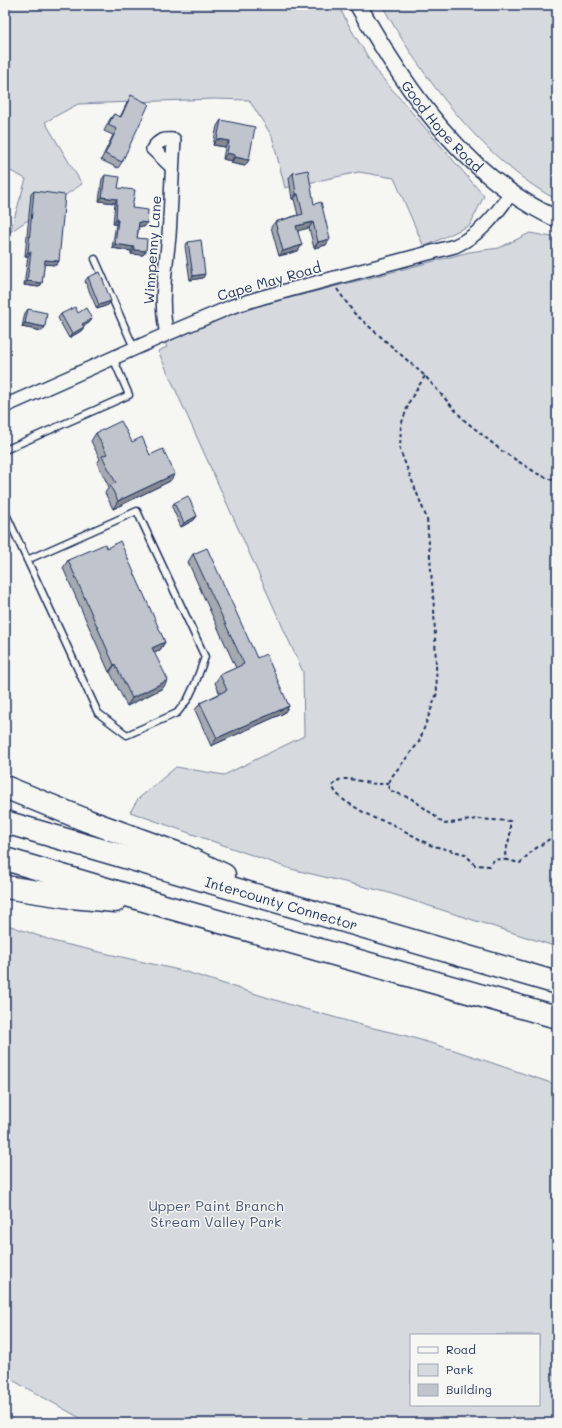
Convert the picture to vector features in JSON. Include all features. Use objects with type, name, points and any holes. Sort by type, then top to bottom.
[{"type":"highway","points":[[5,787],[182,856],[292,906]]},
{"type":"highway","name":"Intercounty Connector","points":[[5,822],[557,983]]},
{"type":"highway","points":[[5,859],[164,906],[557,1017]]},
{"type":"highway","points":[[5,887],[70,897],[164,906]]},
{"type":"street","name":"Good Hope Road","points":[[358,5],[396,69],[435,121],[478,166],[511,193],[531,206],[557,219]]},
{"type":"street","name":"Winnpenny Lane","points":[[167,334],[164,322],[164,302],[170,223],[172,167]]},
{"type":"street","name":"Cape May Road","points":[[5,406],[134,348],[233,306],[455,246],[480,232],[497,213],[511,193]]},
{"type":"lane","points":[[95,260],[134,348]]},
{"type":"lane","points":[[5,450],[129,395],[113,358]]},
{"type":"lane","points":[[5,512],[27,560],[98,713],[127,734],[177,713],[188,699],[205,657],[137,511],[27,560]]},
{"type":"path","points":[[331,280],[354,313],[424,376],[463,419],[502,451],[538,474],[557,482]]},
{"type":"path","points":[[424,376],[410,400],[401,425],[400,450],[428,518],[434,608],[437,693],[419,742],[393,775],[389,782],[389,790],[412,799],[444,824],[477,819],[510,821],[510,836],[506,854],[507,860]]},
{"type":"path","points":[[389,782],[382,785],[348,779],[339,780],[332,786],[336,794],[363,812],[374,818],[390,823],[430,845],[466,854],[475,865],[489,866],[495,859],[520,863],[532,851],[557,834]]},
{"type":"green space","points":[[5,5],[338,5],[378,73],[484,196],[470,225],[424,247],[394,178],[359,172],[285,188],[272,136],[249,100],[214,99],[78,104],[45,122],[82,184],[10,232],[26,179],[5,168]]},
{"type":"green space","points":[[382,5],[557,5],[557,200],[530,183],[504,163],[480,140],[435,88]]},
{"type":"green space","points":[[530,233],[557,238],[557,947],[386,892],[291,869],[130,812],[138,799],[176,767],[224,775],[304,736],[303,672],[158,351],[167,347],[164,341],[237,311],[469,252],[499,248]]},
{"type":"green space","name":"Upper Paint Branch Stream Valley Park","points":[[5,924],[56,942],[183,971],[291,1005],[407,1036],[454,1050],[557,1085],[557,1423],[89,1423],[5,1376]]},
{"type":"building","points":[[131,95],[149,104],[122,162],[105,154],[117,129],[108,125],[114,114],[121,117]]},
{"type":"building","points":[[221,120],[255,127],[249,160],[235,157],[235,155],[227,153],[229,141],[217,139]]},
{"type":"building","points":[[308,170],[314,204],[321,202],[330,239],[318,242],[313,222],[296,226],[302,245],[283,251],[275,222],[303,214],[298,194],[296,194],[293,173]]},
{"type":"building","points":[[105,175],[120,177],[118,188],[135,190],[132,208],[148,210],[147,223],[139,222],[137,238],[147,239],[146,251],[134,250],[134,247],[115,244],[118,220],[116,220],[117,199],[102,197]]},
{"type":"building","points":[[34,191],[65,195],[59,261],[45,260],[42,283],[27,281],[31,252],[28,252]]},
{"type":"building","points":[[201,240],[205,274],[193,276],[188,242]]},
{"type":"building","points":[[100,272],[111,301],[99,305],[88,277]]},
{"type":"building","points":[[75,307],[78,313],[86,308],[92,319],[82,324],[84,327],[72,334],[61,314]]},
{"type":"building","points":[[28,309],[47,313],[45,327],[25,323]]},
{"type":"building","points":[[121,421],[132,442],[142,437],[150,455],[163,449],[175,474],[118,501],[110,485],[116,483],[102,456],[107,454],[96,433]]},
{"type":"building","points":[[188,496],[197,516],[184,523],[174,503]]},
{"type":"building","points":[[120,541],[165,642],[152,648],[168,680],[132,698],[115,664],[114,665],[68,560],[105,544],[107,548]]},
{"type":"building","points":[[207,548],[257,658],[266,654],[289,706],[217,738],[200,703],[227,690],[220,675],[244,664],[193,554]]}]
